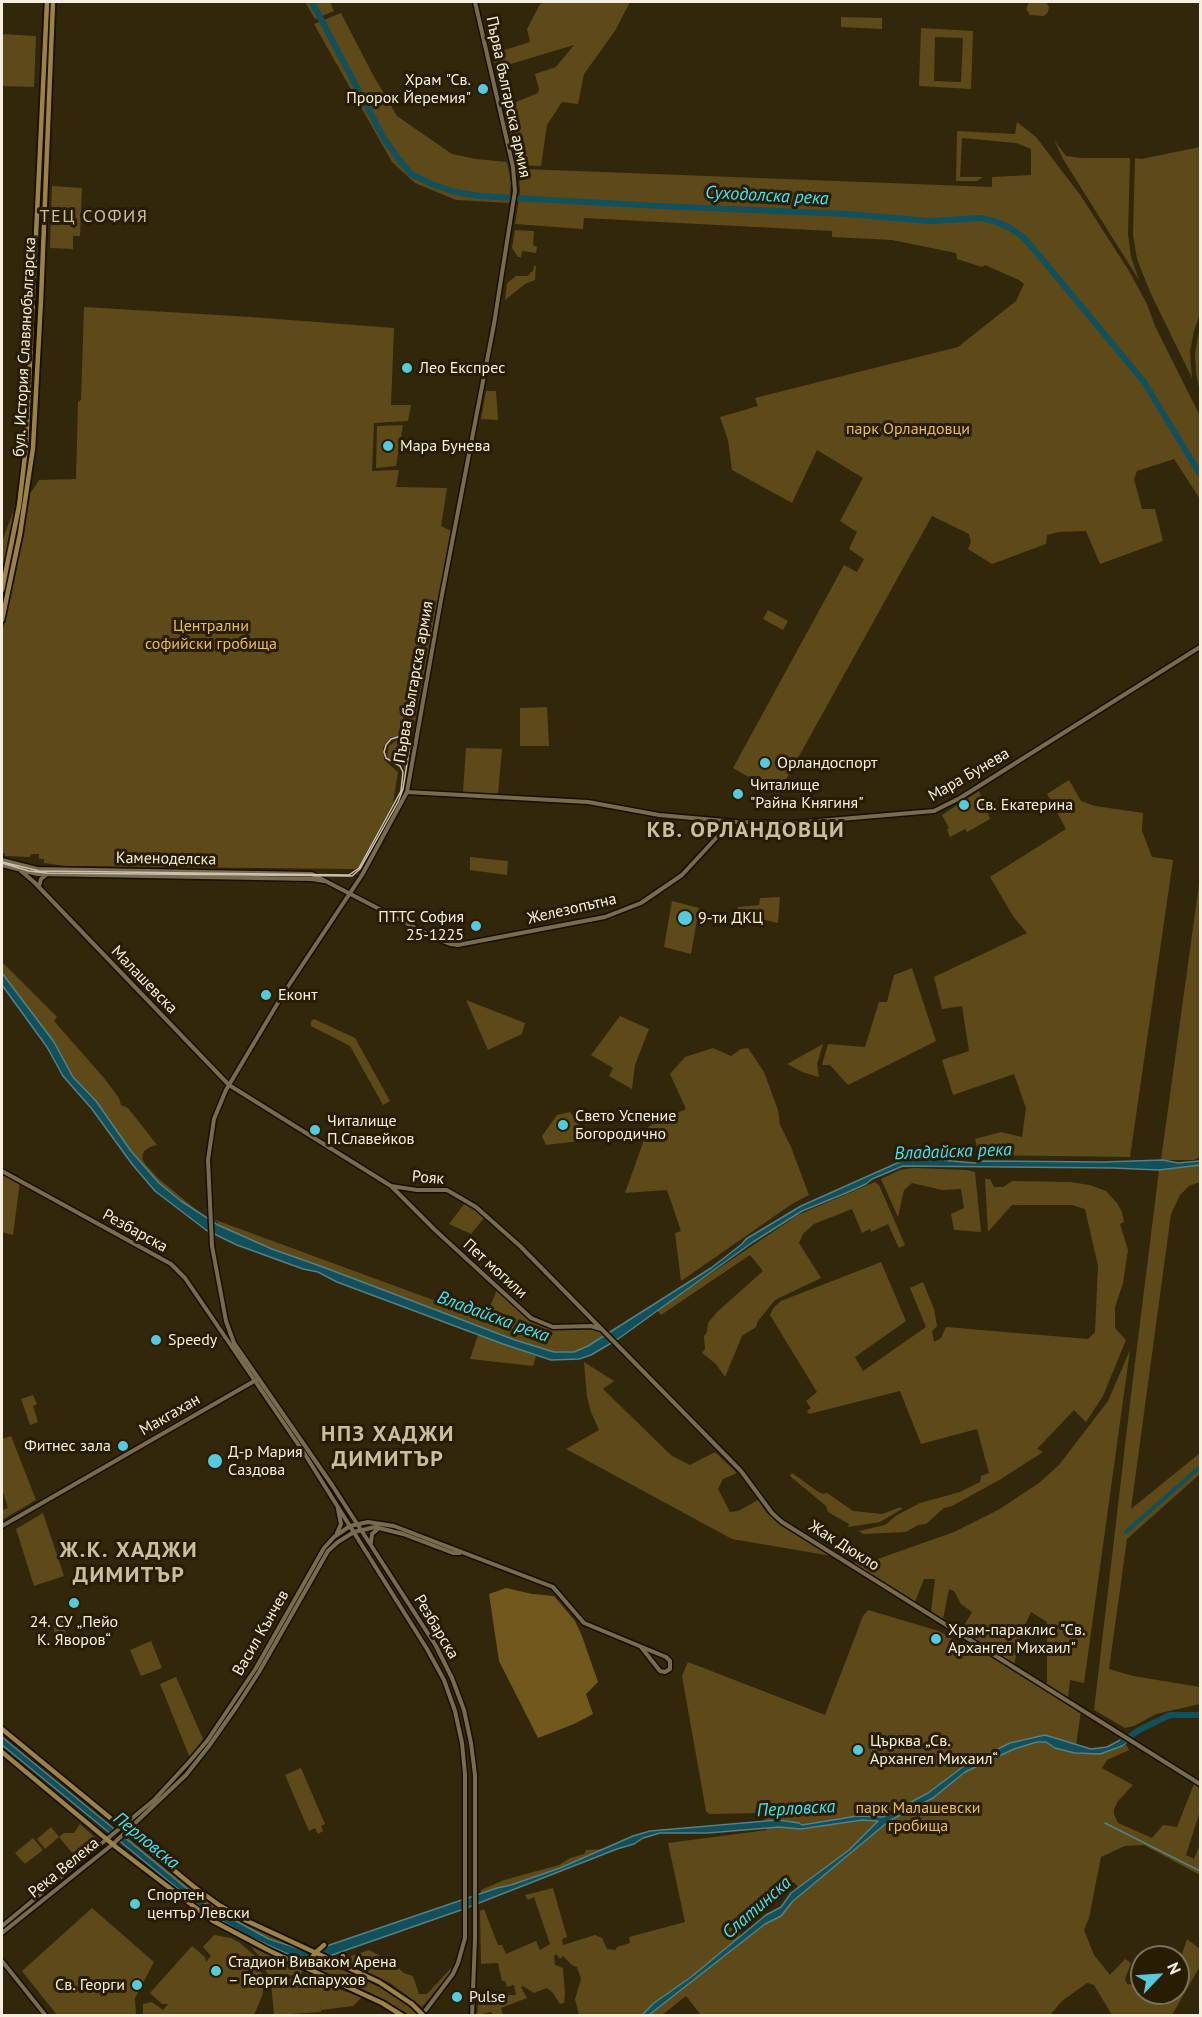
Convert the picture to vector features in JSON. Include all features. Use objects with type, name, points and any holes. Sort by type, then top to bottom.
[{"type":"main road","name":"бул. История Славянобългарска","points":[[2,590],[19,506],[26,447],[47,2]]},
{"type":"main road","name":"бул. История Славянобългарска","points":[[2,617],[20,534],[33,448],[53,2]]},
{"type":"main road","points":[[2,1729],[123,1831],[219,1905],[247,1921],[379,1982],[412,2004],[423,2016]]},
{"type":"main road","points":[[2,1752],[213,1921],[306,1968],[382,2002],[403,2016]]},
{"type":"main road","points":[[306,1968],[315,1953],[324,1945]]},
{"type":"main road","points":[[313,1965],[322,1956]]},
{"type":"main road","points":[[343,1956],[341,1961],[343,1965]]},
{"type":"street","name":"Първа българска армия","points":[[226,1322],[211,1235],[208,1177],[209,1147],[214,1119],[229,1085],[291,981],[375,853],[407,792],[494,324],[514,203],[513,167],[475,2]]},
{"type":"street","name":"Мара Бунева","points":[[407,792],[588,802],[658,814],[731,821],[794,823],[934,811],[960,798],[1200,647]]},
{"type":"street","name":"Железопътна","points":[[458,945],[605,917],[641,903],[682,875],[731,821]]},
{"type":"street","name":"Каменоделска","points":[[2,860],[47,874],[312,879],[328,882]]},
{"type":"street","name":"Каменоделска","points":[[2,865],[21,871],[312,874],[435,938],[458,945]]},
{"type":"street","name":"Малашевска","points":[[21,871],[229,1085]]},
{"type":"street","points":[[34,882],[35,871]]},
{"type":"street","name":"Малашевска","points":[[35,871],[42,891]]},
{"type":"street","points":[[39,886],[41,879],[47,874]]},
{"type":"street","name":"Рояк","points":[[229,1085],[391,1186],[417,1190],[440,1189],[465,1199],[520,1246],[602,1329]]},
{"type":"street","name":"Резбарска","points":[[2,1171],[171,1264],[185,1278],[356,1523],[436,1646],[452,1678],[464,1710],[471,1743],[474,1775],[475,1939],[472,2016]]},
{"type":"street","name":"Пет могили","points":[[391,1186],[435,1230],[531,1318],[553,1327],[591,1326],[602,1329]]},
{"type":"street","points":[[213,1320],[226,1322]]},
{"type":"street","name":"Резбарска","points":[[226,1322],[229,1343]]},
{"type":"street","name":"Резбарска","points":[[226,1322],[234,1343],[256,1379],[338,1505],[427,1649],[444,1680],[455,1711],[462,1743],[465,1774],[465,1938],[459,1963],[423,2016]]},
{"type":"street","name":"Жак Дюкло","points":[[602,1329],[741,1471],[772,1513],[782,1522],[1200,1784]]},
{"type":"street","name":"Макгахан","points":[[2,1526],[256,1379]]},
{"type":"street","points":[[334,1537],[341,1524],[338,1505]]},
{"type":"street","name":"Васил Кънчев","points":[[115,1842],[207,1741],[256,1668],[324,1548],[334,1537],[356,1523],[379,1522],[394,1526],[553,1587],[584,1623],[668,1658],[671,1664],[670,1669],[665,1672],[660,1671],[641,1647]]},
{"type":"street","name":"Васил Кънчев","points":[[110,1838],[123,1831],[186,1775],[209,1746],[259,1672],[328,1551],[346,1536],[368,1527],[380,1528],[453,1553],[464,1553]]},
{"type":"street","points":[[372,1547],[372,1534],[380,1528]]},
{"type":"street","name":"Река Велека","points":[[2,1926],[110,1838]]},
{"type":"street","name":"Река Велека","points":[[2,1934],[115,1842]]},
{"type":"street","points":[[2,1961],[46,2016]]},
{"type":"green space","points":[[305,2],[330,2],[334,11],[315,19]]},
{"type":"green space","points":[[547,2],[630,2],[615,31],[584,74],[578,104],[562,102],[547,125],[541,166],[518,165],[511,144],[504,107],[538,93],[535,74],[556,67],[574,45],[504,66],[502,61],[494,63],[492,54],[530,42],[527,29],[540,4]]},
{"type":"green space","points":[[1029,2],[1046,2],[1049,7],[1048,12],[1044,16],[1030,15],[1026,9]]},
{"type":"green space","points":[[341,13],[397,116],[452,154],[507,162],[511,182],[509,203],[456,200],[415,183],[392,162],[314,24]]},
{"type":"green space","points":[[841,17],[882,18],[882,29],[841,27]]},
{"type":"green space","points":[[921,28],[973,31],[971,89],[919,86]],"holes":[[[935,37],[963,38],[961,82],[934,81]]]},
{"type":"green space","points":[[2,34],[36,36],[34,87],[2,86]]},
{"type":"green space","name":"парк Орландовци","points":[[1017,122],[1036,137],[1081,196],[1129,271],[1147,304],[1155,326],[1200,416],[1200,499],[1174,459],[1137,471],[1134,479],[1142,509],[1155,509],[1163,541],[1100,564],[1086,531],[1047,535],[1046,544],[992,564],[968,549],[971,542],[969,534],[932,516],[778,794],[733,768],[844,565],[857,572],[864,559],[849,549],[857,532],[840,521],[863,478],[817,450],[792,503],[732,470],[728,440],[720,417],[758,406],[755,398],[958,347],[1016,301],[1024,284],[985,265],[982,267],[957,259],[956,253],[892,240],[832,237],[832,231],[584,218],[583,229],[515,224],[520,192],[519,175],[524,169],[992,187],[992,177],[1031,175],[1031,149],[1016,143],[962,138],[960,177],[983,177],[977,181],[956,181],[957,131],[1015,134]]},
{"type":"green space","points":[[1054,140],[1066,156],[1130,158],[1128,234],[1131,257],[1139,280],[1063,159]]},
{"type":"green space","points":[[1200,147],[1200,314],[1190,352],[1192,378],[1150,292],[1137,259],[1133,235],[1135,158],[1141,159]]},
{"type":"green space","points":[[52,186],[82,188],[80,236],[73,236],[73,249],[50,248]]},
{"type":"green space","points":[[515,230],[534,231],[533,245],[537,247],[536,253],[522,251],[521,257],[518,257],[512,248]]},
{"type":"green space","points":[[536,266],[535,280],[525,284],[505,300],[507,283],[516,276],[528,276]]},
{"type":"green space","name":"Централни софийски гробища","points":[[84,307],[394,328],[391,405],[411,405],[408,421],[374,423],[372,471],[399,470],[396,487],[447,488],[441,526],[451,531],[412,736],[391,737],[383,747],[384,760],[398,772],[393,803],[359,867],[355,869],[66,866],[44,863],[44,859],[39,859],[39,854],[31,854],[30,857],[5,856],[5,853],[2,853],[2,633],[24,535],[30,494],[39,480],[76,479]]},
{"type":"green space","points":[[1200,325],[1200,393],[1195,354]]},
{"type":"green space","points":[[486,391],[496,391],[498,420],[481,419]]},
{"type":"green space","name":"Мара Бунева","points":[[403,425],[396,466],[376,468],[377,426]]},
{"type":"green space","points":[[14,509],[10,539],[2,576],[2,542]]},
{"type":"green space","points":[[768,610],[788,621],[783,630],[763,619]]},
{"type":"green space","points":[[547,707],[549,746],[520,746],[520,708]]},
{"type":"green space","points":[[397,740],[406,742],[409,748],[405,772],[402,759],[403,749],[401,753],[394,752],[392,757],[401,760],[401,765],[387,756],[389,746]]},
{"type":"green space","points":[[466,748],[502,749],[498,794],[463,792]]},
{"type":"green space","points":[[1069,780],[1081,801],[1095,806],[1143,813],[1142,831],[1152,857],[1173,860],[1130,1157],[979,1155],[975,1139],[1001,1132],[1022,1137],[1026,1108],[1014,1074],[953,1095],[942,1060],[969,1051],[962,1006],[942,1009],[934,977],[1027,933],[1013,916],[990,877],[1066,829],[1047,794]]},
{"type":"green space","points":[[979,791],[990,819],[967,832],[965,829],[950,837],[947,829],[949,828],[942,815]]},
{"type":"green space","points":[[470,857],[508,861],[507,875],[470,870]]},
{"type":"green space","points":[[1200,877],[1200,1157],[1194,1160],[1161,1160]]},
{"type":"green space","points":[[780,897],[778,923],[738,914],[738,907],[759,905],[760,898]]},
{"type":"green space","points":[[672,901],[699,908],[691,954],[664,947]]},
{"type":"green space","points":[[2,962],[57,1017],[54,1021],[104,1078],[119,1098],[121,1105],[128,1108],[157,1145],[144,1151],[142,1159],[146,1165],[159,1179],[205,1217],[159,1183],[131,1151],[96,1101],[73,1077],[54,1042],[2,973]]},
{"type":"green space","points":[[912,968],[936,1041],[848,1085],[830,1065],[822,1065],[828,1044],[865,1047],[879,1002],[887,1002],[894,975]]},
{"type":"green space","points":[[466,1000],[525,1023],[522,1034],[488,1050]]},
{"type":"green space","points":[[620,1016],[649,1029],[635,1065],[632,1089],[609,1076],[613,1068],[591,1055]]},
{"type":"green space","points":[[314,1019],[355,1038],[390,1101],[383,1105],[350,1046],[311,1026],[311,1021]]},
{"type":"green space","points":[[823,1044],[817,1064],[819,1077],[787,1064]]},
{"type":"green space","points":[[713,1048],[731,1056],[741,1049],[748,1048],[764,1072],[778,1110],[780,1125],[809,1195],[792,1204],[681,1281],[675,1233],[681,1231],[667,1190],[625,1193],[649,1126],[686,1109],[670,1074],[685,1057]]},
{"type":"green space","points":[[570,1112],[590,1139],[546,1145],[542,1136],[557,1115]]},
{"type":"green space","points":[[1200,1165],[1200,1182],[1189,1186],[1180,1195],[1171,1214],[1131,1509],[1200,1453],[1200,1474],[1127,1539],[1109,1669],[1133,1676],[1200,1687],[1200,1704],[1156,1714],[1134,1726],[1125,1728],[1094,1710],[1159,1170]]},
{"type":"green space","points":[[913,1168],[975,1172],[981,1232],[954,1230],[951,1214],[964,1208],[961,1189],[942,1190],[912,1183],[904,1190],[898,1217],[881,1179],[900,1170]]},
{"type":"green space","points":[[2,1171],[20,1181],[13,1235],[2,1232]]},
{"type":"green space","points":[[985,1179],[990,1179],[994,1187],[1003,1187],[1012,1181],[1070,1182],[1090,1185],[1106,1191],[1117,1203],[1122,1212],[1124,1222],[1120,1224],[1128,1250],[1123,1283],[1115,1307],[1115,1328],[1126,1340],[1103,1396],[1086,1422],[1074,1410],[1037,1449],[1043,1452],[1001,1479],[952,1506],[944,1508],[926,1524],[918,1525],[906,1532],[863,1534],[859,1531],[885,1525],[897,1515],[920,1503],[960,1492],[980,1482],[981,1476],[989,1473],[977,1429],[921,1444],[900,1391],[809,1414],[807,1411],[811,1408],[806,1401],[817,1392],[770,1315],[781,1301],[881,1262],[906,1321],[855,1357],[863,1371],[926,1327],[910,1288],[923,1282],[934,1309],[937,1326],[932,1331],[934,1342],[941,1338],[946,1327],[1088,1339],[1095,1332],[1098,1266],[1085,1209],[1072,1205],[1012,1205],[988,1232]]},
{"type":"green space","points":[[875,1182],[879,1185],[905,1245],[899,1248],[888,1224],[871,1232],[870,1229],[862,1233],[852,1209],[814,1224],[803,1234],[799,1243],[821,1278],[775,1300],[758,1321],[756,1327],[742,1336],[725,1377],[716,1364],[702,1353],[705,1349],[704,1336],[708,1323],[717,1312],[763,1271],[750,1255],[661,1315],[657,1310],[798,1215]]},
{"type":"green space","points":[[465,1203],[484,1218],[471,1234],[449,1224]]},
{"type":"green space","points":[[210,1218],[485,1319],[498,1287],[531,1318],[553,1327],[591,1326],[607,1334],[574,1352],[554,1352],[537,1348],[272,1249],[233,1233]]},
{"type":"green space","points":[[478,1335],[536,1356],[533,1366],[470,1359]]},
{"type":"green space","points":[[1130,1350],[1084,1683],[1070,1680],[1068,1698],[1047,1685],[1047,1622],[1031,1612],[1021,1634],[1014,1665],[961,1631],[972,1612],[961,1604],[954,1591],[949,1589],[943,1619],[931,1612],[935,1579],[924,1579],[915,1602],[852,1563],[875,1560],[954,1532],[998,1510],[1039,1483],[1059,1465],[1108,1401]]},
{"type":"green space","points":[[584,1362],[614,1381],[603,1389],[672,1456],[690,1465],[715,1452],[737,1473],[723,1479],[718,1489],[730,1512],[738,1511],[758,1500],[766,1512],[780,1525],[832,1556],[732,1539],[566,1449],[599,1430],[587,1397]]},
{"type":"green space","points":[[33,1395],[37,1404],[33,1406],[38,1422],[30,1425],[21,1399]]},
{"type":"green space","points":[[11,1436],[36,1500],[2,1520],[2,1510],[8,1508],[2,1489],[2,1439]]},
{"type":"green space","points":[[792,1473],[817,1491],[827,1493],[853,1511],[882,1514],[901,1507],[902,1509],[880,1522],[848,1527],[849,1524],[828,1512],[826,1506],[790,1476]]},
{"type":"green space","points":[[43,1513],[64,1576],[34,1586],[16,1529]]},
{"type":"green space","name":"парк Малашевски гробища","points":[[868,1610],[939,1631],[980,1655],[987,1653],[1081,1711],[1076,1745],[1069,1744],[1100,1754],[1126,1744],[1129,1750],[1107,1760],[1102,1768],[1133,1785],[1118,1801],[1114,1809],[1118,1823],[1152,1838],[1163,1825],[1177,1827],[1194,1784],[1200,1788],[1200,1811],[1186,1855],[1194,1859],[1200,1844],[1200,1875],[1144,1845],[1125,1846],[1101,1857],[1089,1918],[1084,1930],[1094,1955],[1110,1975],[1125,1959],[1130,1962],[1125,1979],[1127,1984],[1130,1984],[1130,2005],[1178,2005],[1172,2015],[1112,2015],[1094,1985],[1087,1983],[1062,2001],[1050,2015],[701,2015],[686,1996],[662,2015],[649,2015],[765,1924],[781,1916],[803,1893],[794,1882],[750,1919],[737,1939],[641,2015],[579,2015],[575,1999],[581,1979],[577,1967],[563,1956],[560,1959],[556,1954],[554,1956],[555,1965],[563,1968],[564,2003],[560,2004],[547,1988],[534,1993],[523,1986],[521,1987],[527,1998],[501,2008],[503,2015],[493,2015],[491,2012],[477,2015],[479,1996],[516,1995],[514,1985],[507,1987],[505,1981],[502,1981],[498,1963],[481,1964],[480,1911],[484,1909],[498,1945],[502,1945],[506,1954],[536,1941],[540,1950],[550,1944],[534,1897],[528,1900],[525,1895],[553,1888],[567,1937],[562,1939],[563,1945],[595,1935],[602,1938],[607,1949],[615,1950],[617,1947],[630,1943],[629,1937],[685,1922],[668,1843],[767,1830],[763,1813],[709,1814],[706,1811],[682,1676],[688,1662],[825,1715],[863,1616]]},
{"type":"green space","points":[[64,1616],[66,1637],[55,1638],[53,1617]]},
{"type":"green space","points":[[151,1641],[162,1668],[141,1676],[130,1650]]},
{"type":"green space","points":[[176,1677],[203,1739],[190,1758],[160,1684]]},
{"type":"green space","points":[[301,1768],[325,1824],[321,1826],[323,1831],[318,1834],[315,1828],[309,1831],[285,1775]]},
{"type":"green space","points":[[80,1824],[98,1840],[98,1844],[78,1860],[59,1837],[64,1833],[74,1833]]},
{"type":"green space","points":[[51,1827],[59,1837],[45,1849],[37,1839]]},
{"type":"green space","points":[[128,1837],[211,1902],[284,1943],[257,1934],[207,1905],[126,1839]]},
{"type":"green space","points":[[33,1838],[43,1850],[25,1864],[15,1853]]},
{"type":"green space","points":[[605,1849],[560,1868],[481,1894],[481,1890],[504,1880],[559,1865],[570,1858],[584,1854],[586,1850]]},
{"type":"green space","points":[[92,1908],[154,1962],[135,1998],[136,2015],[57,2015],[22,1971]]},
{"type":"green space","name":"Стадион Виваком Арена – Георги Аспарухов","points":[[214,1935],[231,1938],[240,1943],[254,1955],[260,1966],[264,1986],[254,2015],[143,2015],[143,2004],[152,2002],[163,2010],[168,2004],[162,2004],[150,1993],[192,1946],[205,1957],[206,1962],[211,1956],[203,1947]]},
{"type":"green space","name":"парк Малашевски гробища","points":[[1187,1939],[1200,1949],[1200,1966],[1190,1984],[1190,1945],[1185,1945]]},
{"type":"green space","points":[[251,1947],[303,1971],[301,1974],[269,1978],[260,1957]]},
{"type":"green space","points":[[369,1950],[390,1961],[404,1973],[413,1976],[419,1994],[427,1994],[452,1967],[451,1972],[422,2007],[390,1983],[348,1963],[348,1957]]},
{"type":"green space","points":[[330,1963],[387,1991],[417,2014],[409,2015],[385,2000],[322,1971],[322,1965]]},
{"type":"green space","points":[[307,1973],[338,1989],[362,1997],[353,2006],[321,2010],[320,1999],[321,2012],[274,2015],[271,1981],[303,1977]]},
{"type":"shaded area","points":[[506,1588],[554,1596],[575,1621],[598,1682],[586,1694],[593,1714],[538,1738],[499,1661],[489,1594]]},
{"type":"water","points":[[2,973],[54,1042],[73,1077],[96,1101],[131,1151],[159,1183],[181,1201],[218,1225],[272,1249],[515,1340],[554,1352],[574,1352],[588,1346],[711,1268],[746,1239],[801,1206],[904,1160],[919,1158],[974,1163],[984,1161],[1163,1160],[1178,1163],[1200,1161],[1200,1165],[1159,1170],[903,1166],[802,1211],[753,1242],[618,1339],[591,1355],[579,1359],[551,1360],[337,1282],[318,1272],[303,1269],[237,1245],[206,1230],[155,1191],[132,1164],[92,1109],[63,1076],[47,1047],[2,985]]},
{"type":"water","points":[[1045,1735],[1091,1749],[1107,1747],[1124,1738],[1128,1741],[1122,1746],[1100,1754],[1075,1753],[1055,1748],[1046,1742],[1037,1742],[1014,1749],[965,1772],[933,1798],[889,1821],[793,1901],[781,1916],[765,1924],[649,2015],[641,2016],[654,2003],[691,1977],[766,1915],[781,1907],[791,1893],[849,1850],[878,1821],[862,1820],[801,1829],[779,1827],[708,1833],[660,1833],[461,1910],[332,1955],[306,1961],[245,1935],[205,1911],[2,1745],[2,1737],[207,1905],[269,1939],[309,1952],[560,1868],[633,1836],[650,1831],[778,1820],[802,1825],[857,1816],[883,1817],[928,1793],[964,1766],[1010,1743]]},
{"type":"waterway","name":"Суходолска река","points":[[312,2],[383,137],[411,174],[434,185],[480,196],[847,214],[930,221],[981,218],[1010,228],[1023,237],[1038,254],[1144,382],[1200,474]]},
{"type":"waterway","points":[[1126,1532],[1200,1467]]},
{"type":"waterway","name":"Перловска","points":[[1123,1741],[1139,1730],[1170,1715],[1200,1715]]},
{"type":"waterway","points":[[1105,1823],[1200,1871]]},
{"type":"tram line","points":[[2,862],[39,871],[349,875],[359,868],[401,791],[403,772],[400,766],[386,758],[384,752],[386,745],[391,739],[398,737],[406,739],[410,745],[403,789],[398,802],[360,869],[352,876],[47,873],[29,871],[2,863]]},
{"type":"place","name":"Храм \"Св. Пророк Йеремия\"","points":[[483,89]]},
{"type":"place","name":"Лео Експрес","points":[[407,368]]},
{"type":"place","name":"Мара Бунева","points":[[388,446]]},
{"type":"place","name":"Орландоспорт","points":[[765,763]]},
{"type":"place","name":"Читалище \"Райна Княгиня\"","points":[[738,794]]},
{"type":"place","name":"Св. Екатерина","points":[[964,805]]},
{"type":"place","name":"9-ти ДКЦ","points":[[685,918]]},
{"type":"place","name":"ПТТС София 25-1225","points":[[476,926]]},
{"type":"place","name":"Еконт","points":[[266,995]]},
{"type":"place","name":"Свето Успение Богородично","points":[[563,1125]]},
{"type":"place","name":"Читалище П.Славейков","points":[[315,1130]]},
{"type":"place","name":"Speedy","points":[[156,1340]]},
{"type":"place","name":"Фитнес зала","points":[[123,1446]]},
{"type":"place","name":"Д-р Мария Саздова","points":[[215,1461]]},
{"type":"place","name":"24. СУ „Пейо К. Яворов“","points":[[74,1603]]},
{"type":"place","name":"Храм-параклис \"Св. Архангел Михаил\"","points":[[936,1639]]},
{"type":"place","name":"Църква „Св. Архангел Михаил“","points":[[858,1750]]},
{"type":"place","name":"Спортен център Левски","points":[[135,1904]]},
{"type":"place","name":"Стадион Виваком Арена – Георги Аспарухов","points":[[216,1971]]},
{"type":"place","name":"Св. Георги","points":[[137,1985]]},
{"type":"place","name":"Pulse","points":[[457,1997]]},
{"type":"district","name":"ТЕЦ СОФИЯ","points":[[94,217]]},
{"type":"district","name":"КВ. ОРЛАНДОВЦИ","points":[[746,831]]},
{"type":"district","name":"НПЗ ХАДЖИ ДИМИТЪР","points":[[388,1448]]},
{"type":"district","name":"Ж.К. ХАДЖИ ДИМИТЪР","points":[[129,1564]]},
{"type":"water label","name":"Владайска река","points":[[953,1152]]},
{"type":"water label","name":"Владайска река","points":[[493,1317]]},
{"type":"water label","name":"Слатинска","points":[[757,1908]]}]
